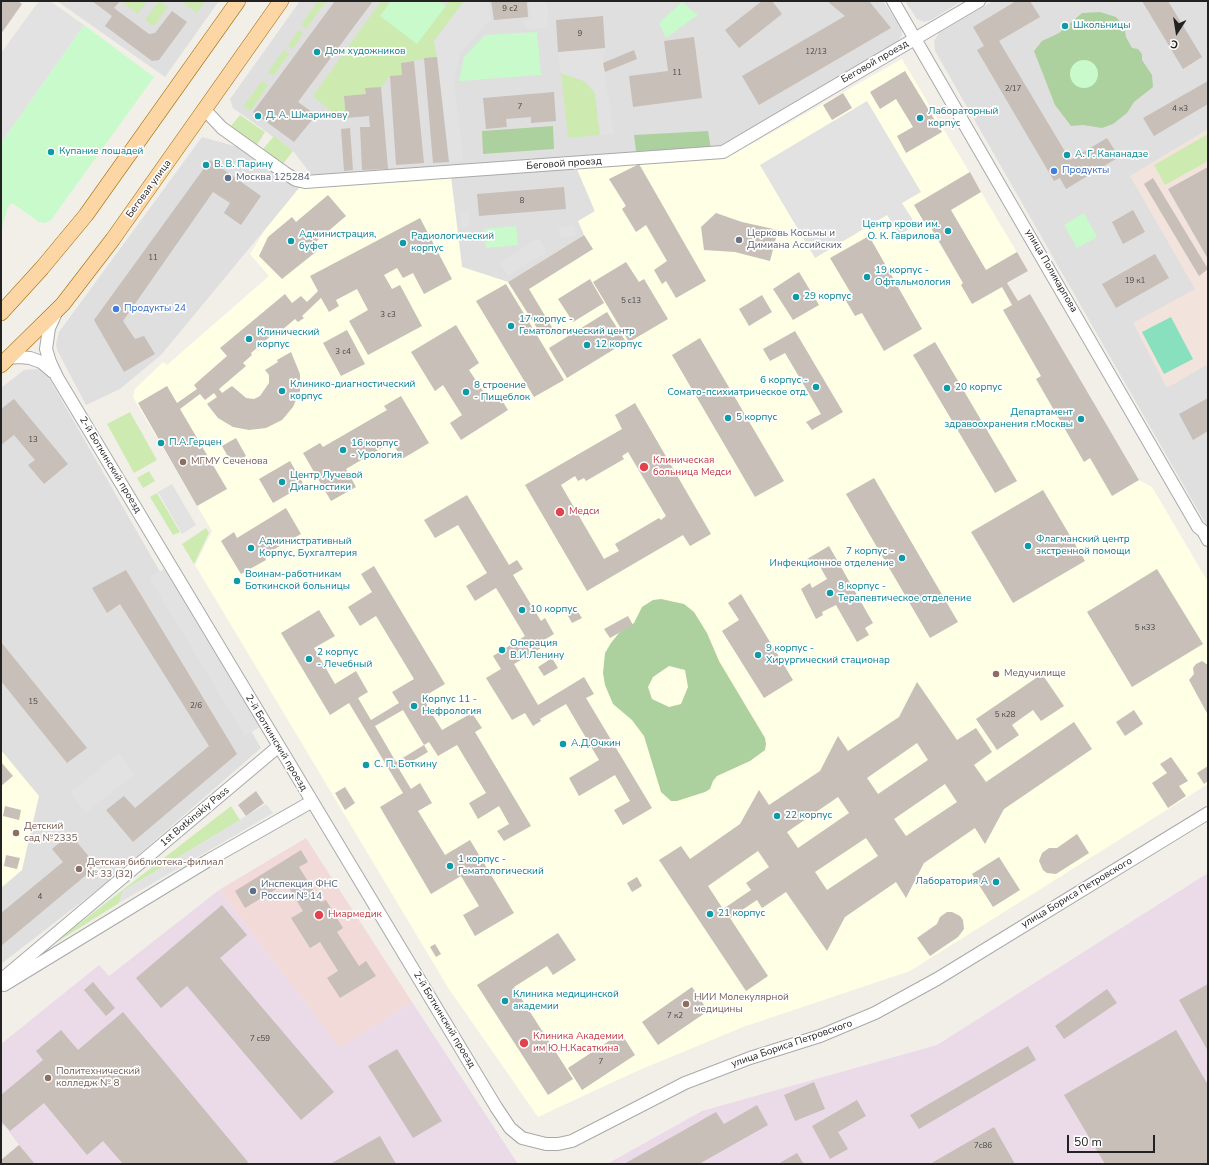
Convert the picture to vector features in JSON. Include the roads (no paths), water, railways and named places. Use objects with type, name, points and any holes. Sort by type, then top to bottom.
[{"type":"main road","points":[[4,305],[86,215],[238,1]]},
{"type":"main road","name":"Беговая улица","points":[[5,362],[63,304],[113,239],[281,1]]},
{"type":"street","name":"улица Поликарпова","points":[[893,1],[916,38],[1198,527],[1203,531],[1208,540]]},
{"type":"street","name":"Беговой проезд","points":[[205,110],[222,128],[285,173],[296,180],[305,182],[723,152],[979,1]]},
{"type":"street","name":"2-й Боткинский проезд","points":[[63,304],[52,319],[46,349],[57,377],[279,746],[311,802],[496,1107]]},
{"type":"street","name":"2-й Боткинский проезд","points":[[5,362],[19,357],[41,362],[57,377]]},
{"type":"street","name":"1st Botkinskiy Pass","points":[[1,980],[279,746]]},
{"type":"street","points":[[1,987],[209,860],[311,802]]},
{"type":"street","name":"улица Бориса Петровского","points":[[496,1107],[510,1128],[522,1138],[546,1144],[558,1144],[572,1141],[685,1083],[744,1061],[820,1036],[875,1013],[937,979],[1208,813]]},
{"type":"place","name":"Школьницы","points":[[1065,26]]},
{"type":"place","name":"Дом художников","points":[[317,52]]},
{"type":"place","name":"Д. А. Шмаринову","points":[[258,116]]},
{"type":"place","name":"Лабораторный корпус","points":[[920,118]]},
{"type":"place","name":"Купание лошадей","points":[[51,152]]},
{"type":"place","name":"А. Г. Кананадзе","points":[[1067,155]]},
{"type":"place","name":"В. В. Парину","points":[[206,165]]},
{"type":"place","name":"Продукты","points":[[1054,171]]},
{"type":"place","name":"Москва 125284","points":[[228,178]]},
{"type":"place","name":"Центр крови им. О. К. Гаврилова","points":[[948,231]]},
{"type":"place","name":"Церковь Косьмы и Димиана Ассийских","points":[[739,240]]},
{"type":"place","name":"Администрация, буфет","points":[[291,241]]},
{"type":"place","name":"Радиологический корпус","points":[[403,243]]},
{"type":"place","name":"19 корпус - Офтальмология","points":[[867,277]]},
{"type":"place","name":"29 корпус","points":[[796,297]]},
{"type":"place","name":"Продукты 24","points":[[116,309]]},
{"type":"place","name":"17 корпус - Гематологический центр","points":[[511,326]]},
{"type":"place","name":"Клинический корпус","points":[[249,339]]},
{"type":"place","name":"12 корпус","points":[[587,345]]},
{"type":"place","name":"6 корпус - Сомато-психиатрическое отд.","points":[[816,387]]},
{"type":"place","name":"20 корпус","points":[[947,388]]},
{"type":"place","name":"Клинико-диагностический корпус","points":[[282,391]]},
{"type":"place","name":"8 строение - Пищеблок","points":[[466,392]]},
{"type":"place","name":"5 корпус","points":[[728,418]]},
{"type":"place","name":"Департамент здравоохранения г.Москвы","points":[[1081,419]]},
{"type":"place","name":"П.А.Герцен","points":[[161,443]]},
{"type":"place","name":"16 корпус - Урология","points":[[343,450]]},
{"type":"place","name":"МГМУ Сеченова","points":[[183,462]]},
{"type":"place","name":"Клиническая больница Медси","points":[[644,467]]},
{"type":"place","name":"Центр Лучевой Диагностики","points":[[282,482]]},
{"type":"place","name":"Медси","points":[[560,512]]},
{"type":"place","name":"Флагманский центр экстренной помощи","points":[[1028,546]]},
{"type":"place","name":"Административный Корпус, Бухгалтерия","points":[[251,548]]},
{"type":"place","name":"7 корпус - Инфекционное отделение","points":[[902,558]]},
{"type":"place","name":"Воинам-работникам Боткинской больницы","points":[[237,581]]},
{"type":"place","name":"8 корпус - Терапевтическое отделение","points":[[830,593]]},
{"type":"place","name":"10 корпус","points":[[522,610]]},
{"type":"place","name":"Операция В.И.Ленину","points":[[502,650]]},
{"type":"place","name":"9 корпус - Хирургический стационар","points":[[758,655]]},
{"type":"place","name":"2 корпус - Лечебный","points":[[309,659]]},
{"type":"place","name":"Медучилище","points":[[996,674]]},
{"type":"place","name":"Корпус 11 - Нефрология","points":[[414,706]]},
{"type":"place","name":"А.Д.Очкин","points":[[563,744]]},
{"type":"place","name":"С. П. Боткину","points":[[366,765]]},
{"type":"place","name":"22 корпус","points":[[777,816]]},
{"type":"place","name":"Детский сад №2335","points":[[16,833]]},
{"type":"place","name":"1 корпус - Гематологический","points":[[450,866]]},
{"type":"place","name":"Детская библиотека-филиал № 33 (32)","points":[[79,869]]},
{"type":"place","name":"Лаборатория А","points":[[996,882]]},
{"type":"place","name":"Инспекция ФНС России № 14","points":[[253,891]]},
{"type":"place","name":"21 корпус","points":[[710,914]]},
{"type":"place","name":"Ниармедик","points":[[319,915]]},
{"type":"place","name":"Клиника медицинской академии","points":[[505,1001]]},
{"type":"place","name":"НИИ Молекулярной медицины","points":[[686,1004]]},
{"type":"place","name":"Клиника Академии им Ю.Н.Касаткина","points":[[524,1043]]},
{"type":"place","name":"Политехнический колледж № 8","points":[[48,1078]]}]
